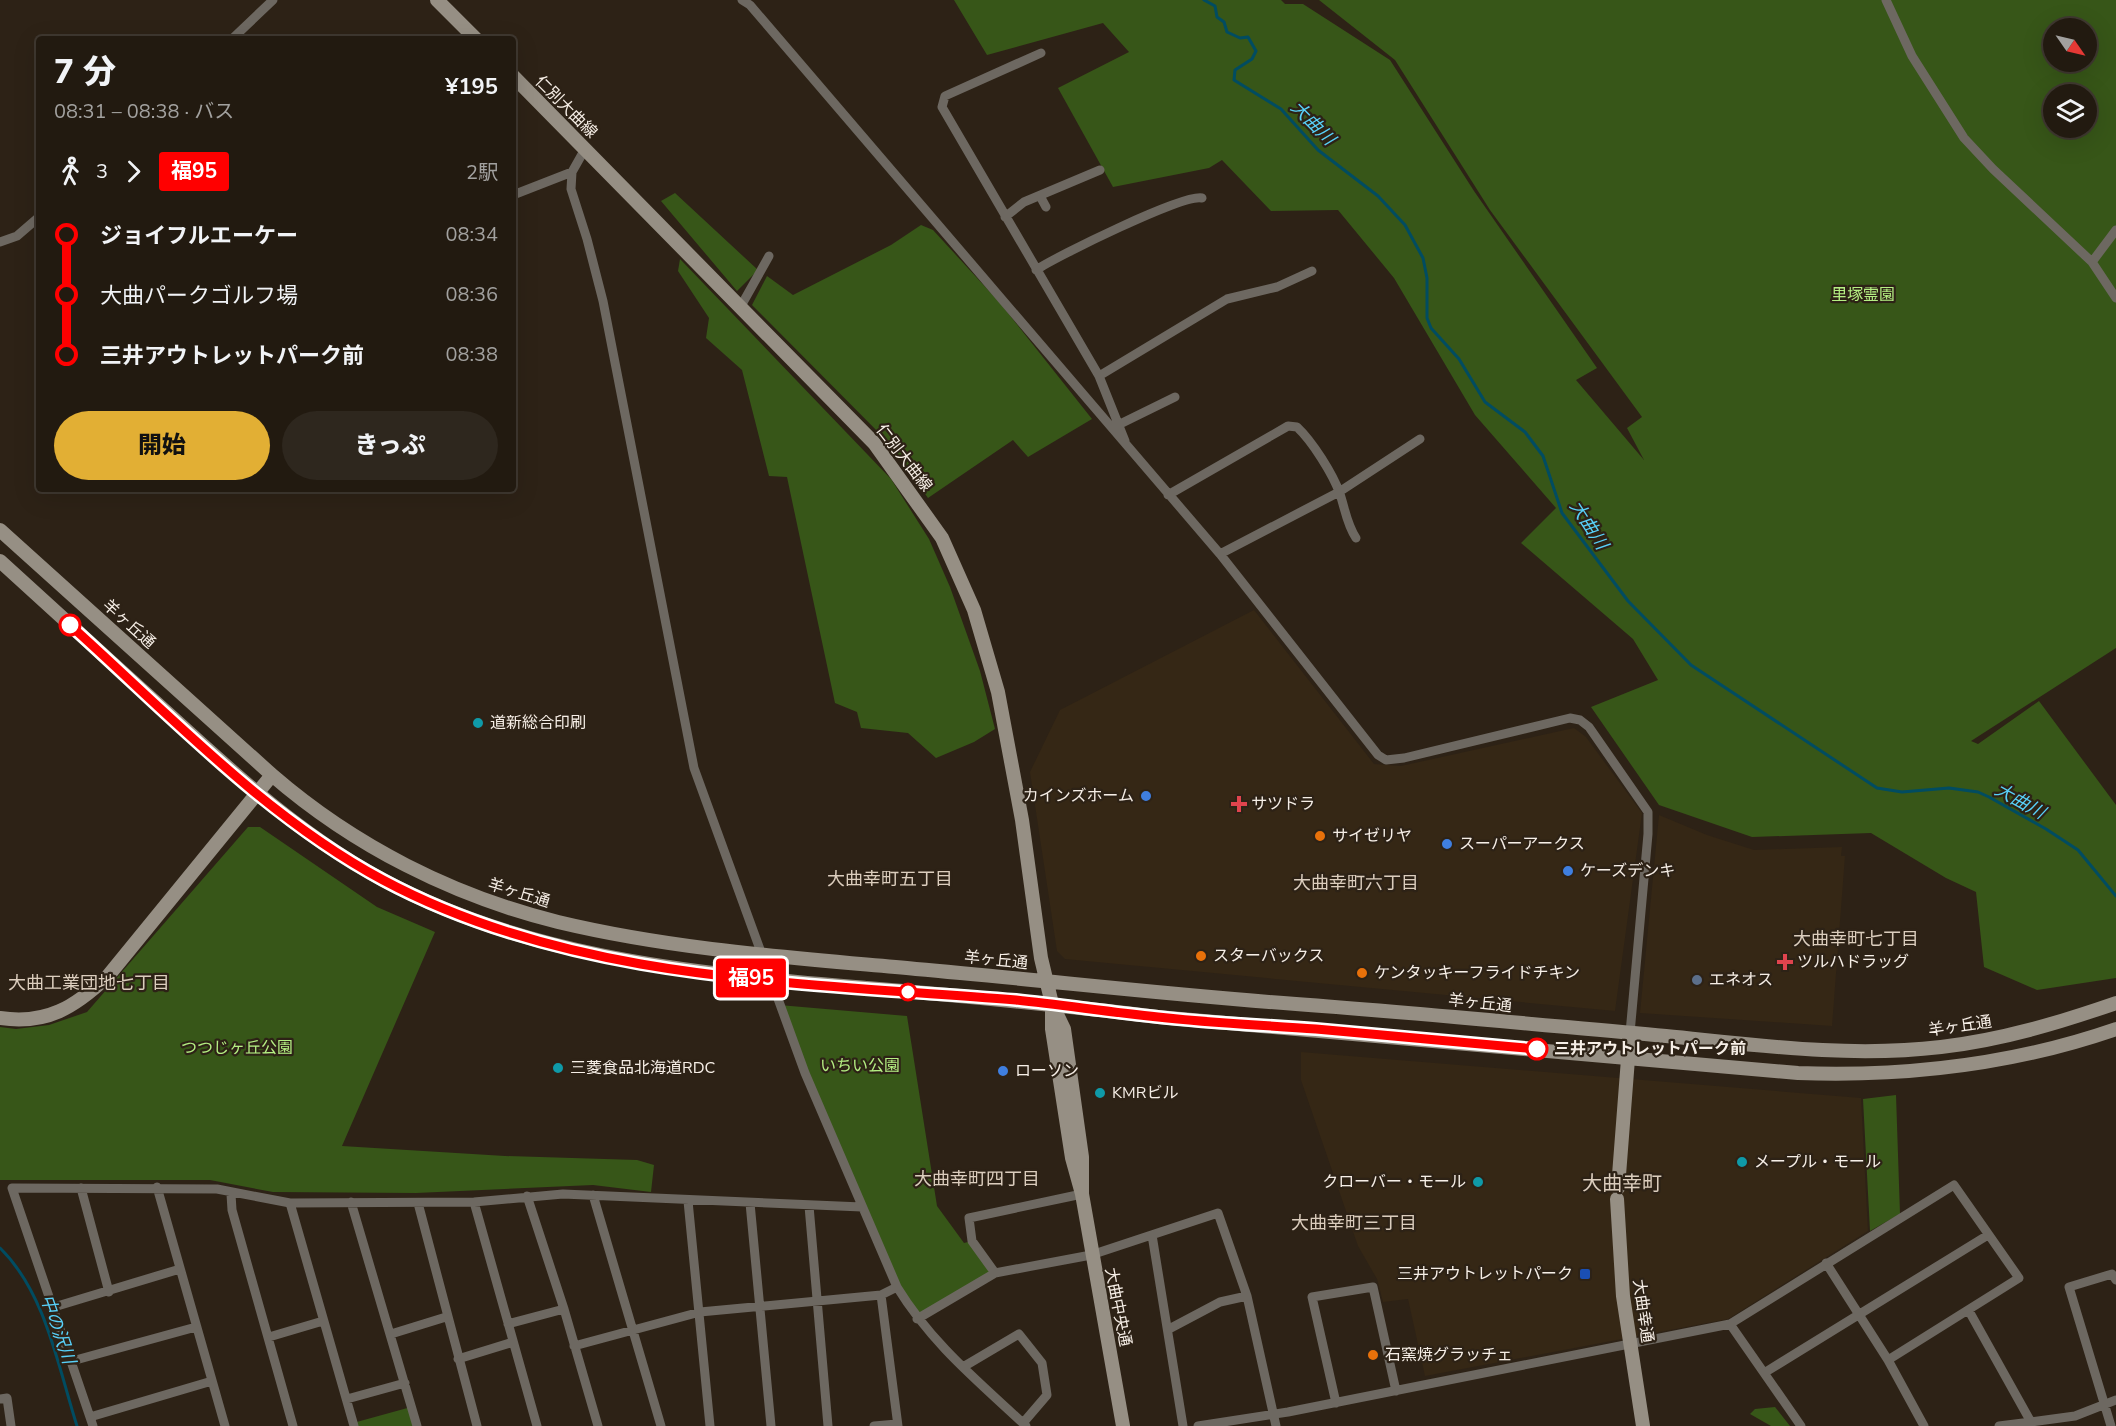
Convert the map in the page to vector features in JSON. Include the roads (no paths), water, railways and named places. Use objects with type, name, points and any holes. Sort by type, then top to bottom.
[{"type":"main road","points":[[437,0],[473,36]]},
{"type":"main road","name":"仁別大曲線","points":[[516,79],[874,443],[942,538],[974,610],[998,692],[1022,820],[1041,958],[1047,981]]},
{"type":"main road","name":"羊ヶ丘通","points":[[0,530],[272,775],[320,813],[360,840],[430,877],[481,899],[597,930],[718,950],[1047,981],[1123,991],[1795,1049],[1888,1051],[1939,1047],[2017,1034],[2053,1025],[2116,1003]]},
{"type":"main road","points":[[0,561],[258,794],[301,829],[382,880],[431,904],[517,936],[604,957],[771,980],[1052,1004],[1158,1017],[1798,1073],[1891,1074],[1987,1064],[2064,1047],[2116,1029]]},
{"type":"main road","points":[[0,1018],[19,1021],[59,1013],[87,995],[108,976],[272,775]]},
{"type":"main road","name":"大曲中央通","points":[[1047,981],[1052,1004],[1064,1029],[1082,1157],[1082,1194],[1091,1255],[1123,1426]]},
{"type":"main road","name":"大曲幸通","points":[[1630,1034],[1617,1193],[1619,1254],[1643,1426]]},
{"type":"street","points":[[235,36],[273,0]]},
{"type":"street","points":[[742,0],[750,5],[1220,554],[1378,755],[1386,760],[1570,718],[1581,720],[1589,727],[1648,812],[1630,1034]]},
{"type":"street","points":[[1887,0],[1912,56],[1964,138],[1993,169],[2092,262],[2116,298]]},
{"type":"street","points":[[1041,53],[945,96],[942,107],[1099,376],[1128,449]]},
{"type":"street","points":[[585,149],[572,172],[571,189],[603,301],[694,768],[805,1073],[897,1287],[916,1319],[963,1367],[1025,1425],[1047,1395],[1042,1364],[1019,1334],[963,1367]]},
{"type":"street","points":[[1005,217],[1015,207],[1068,181],[1100,170]]},
{"type":"street","points":[[516,194],[572,172]]},
{"type":"street","points":[[1040,196],[1046,207]]},
{"type":"street","points":[[1036,270],[1054,258],[1116,229],[1186,201],[1202,198]]},
{"type":"street","points":[[0,242],[17,236],[36,220]]},
{"type":"street","points":[[2092,262],[2116,230]]},
{"type":"street","points":[[741,306],[769,256]]},
{"type":"street","points":[[1099,376],[1227,299],[1277,287],[1312,271]]},
{"type":"street","points":[[1118,425],[1175,397]]},
{"type":"street","points":[[1168,495],[1288,426],[1298,427],[1307,436],[1339,492],[1350,530],[1356,538]]},
{"type":"street","points":[[1220,554],[1339,492],[1420,439]]},
{"type":"street","points":[[1198,1426],[1336,1403],[1730,1324],[1954,1185],[2019,1278],[1888,1360]]},
{"type":"street","points":[[212,1381],[92,1421],[12,1188],[157,1187],[217,1190],[291,1203],[474,1202],[527,1196],[593,1195],[862,1207]]},
{"type":"street","points":[[157,1187],[225,1426]]},
{"type":"street","points":[[81,1188],[109,1292]]},
{"type":"street","points":[[231,1194],[232,1210],[293,1426]]},
{"type":"street","points":[[995,1273],[972,1241],[969,1218],[1082,1194]]},
{"type":"street","points":[[593,1195],[661,1426]]},
{"type":"street","points":[[527,1196],[564,1309],[598,1426]]},
{"type":"street","points":[[688,1201],[710,1426]]},
{"type":"street","points":[[351,1202],[417,1426]]},
{"type":"street","points":[[474,1202],[537,1426]]},
{"type":"street","points":[[291,1203],[354,1426]]},
{"type":"street","points":[[418,1203],[446,1317],[477,1426]]},
{"type":"street","points":[[750,1203],[771,1426]]},
{"type":"street","points":[[809,1206],[828,1426]]},
{"type":"street","points":[[916,1319],[995,1273],[1091,1255],[1218,1213],[1247,1296],[1276,1426]]},
{"type":"street","points":[[1152,1235],[1183,1426]]},
{"type":"street","points":[[1764,1373],[1988,1235]]},
{"type":"street","points":[[1826,1263],[1888,1360],[1924,1426]]},
{"type":"street","points":[[54,1307],[180,1269]]},
{"type":"street","points":[[2111,1426],[2068,1287],[2112,1274],[2116,1280]]},
{"type":"street","points":[[574,1347],[631,1329],[700,1312],[881,1295],[897,1287]]},
{"type":"street","points":[[1336,1403],[1312,1297],[1373,1287],[1396,1391]]},
{"type":"street","points":[[874,1426],[897,1425],[881,1295]]},
{"type":"street","points":[[1168,1329],[1220,1302],[1247,1296]]},
{"type":"street","points":[[508,1324],[564,1309]]},
{"type":"street","points":[[1969,1311],[2031,1422]]},
{"type":"street","points":[[391,1334],[446,1317]]},
{"type":"street","points":[[269,1338],[323,1321]]},
{"type":"street","points":[[1730,1324],[1801,1426]]},
{"type":"street","points":[[72,1361],[196,1327]]},
{"type":"street","points":[[458,1359],[513,1342]]},
{"type":"street","points":[[347,1399],[405,1383]]},
{"type":"street","points":[[0,1399],[8,1398],[10,1426]]},
{"type":"street","points":[[1999,1426],[2031,1422],[2052,1423],[2116,1400]]},
{"type":"waterway","name":"大曲川","points":[[1204,0],[1215,6],[1217,17],[1224,22],[1227,32],[1240,38],[1248,37],[1256,51],[1252,59],[1235,70],[1234,80],[1281,109],[1318,150],[1378,196],[1405,225],[1423,258],[1427,278],[1427,318],[1431,328],[1459,359],[1485,402],[1525,432],[1543,456],[1562,513],[1628,601],[1691,665],[1877,788],[1902,792],[1949,788],[1978,792],[1989,797],[2078,850],[2116,896]]},
{"type":"waterway","name":"中の沢川","points":[[0,1248],[16,1266],[40,1309],[77,1426]]},
{"type":"place","name":"道新総合印刷","points":[[478,723]]},
{"type":"place","name":"カインズホーム","points":[[1146,796]]},
{"type":"place","name":"サツドラ","points":[[1239,804]]},
{"type":"place","name":"サイゼリヤ","points":[[1320,836]]},
{"type":"place","name":"スーパーアークス","points":[[1447,844]]},
{"type":"place","name":"ケーズデンキ","points":[[1568,871]]},
{"type":"place","name":"スターバックス","points":[[1201,956]]},
{"type":"place","name":"ツルハドラッグ","points":[[1785,962]]},
{"type":"place","name":"ケンタッキーフライドチキン","points":[[1362,973]]},
{"type":"place","name":"エネオス","points":[[1697,980]]},
{"type":"place","name":"三井アウトレットパーク前","points":[[1537,1049]]},
{"type":"place","name":"三菱食品北海道RDC","points":[[558,1068]]},
{"type":"place","name":"ローソン","points":[[1003,1071]]},
{"type":"place","name":"KMRビル","points":[[1100,1093]]},
{"type":"place","name":"メープル・モール","points":[[1742,1162]]},
{"type":"place","name":"クローバー・モール","points":[[1478,1182]]},
{"type":"place","name":"三井アウトレットパーク","points":[[1585,1274]]},
{"type":"place","name":"石窯焼グラッチェ","points":[[1373,1355]]},
{"type":"district","name":"大曲幸町五丁目","points":[[890,879]]},
{"type":"district","name":"大曲幸町六丁目","points":[[1356,883]]},
{"type":"district","name":"大曲幸町七丁目","points":[[1856,939]]},
{"type":"district","name":"大曲工業団地七丁目","points":[[89,983]]},
{"type":"district","name":"大曲幸町四丁目","points":[[977,1179]]},
{"type":"district","name":"大曲幸町","points":[[1622,1183]]},
{"type":"district","name":"大曲幸町三丁目","points":[[1354,1223]]},
{"type":"park label","name":"里塚霊園","points":[[1863,295]]},
{"type":"park label","name":"つつじヶ丘公園","points":[[237,1048]]},
{"type":"park label","name":"いちい公園","points":[[860,1066]]}]
